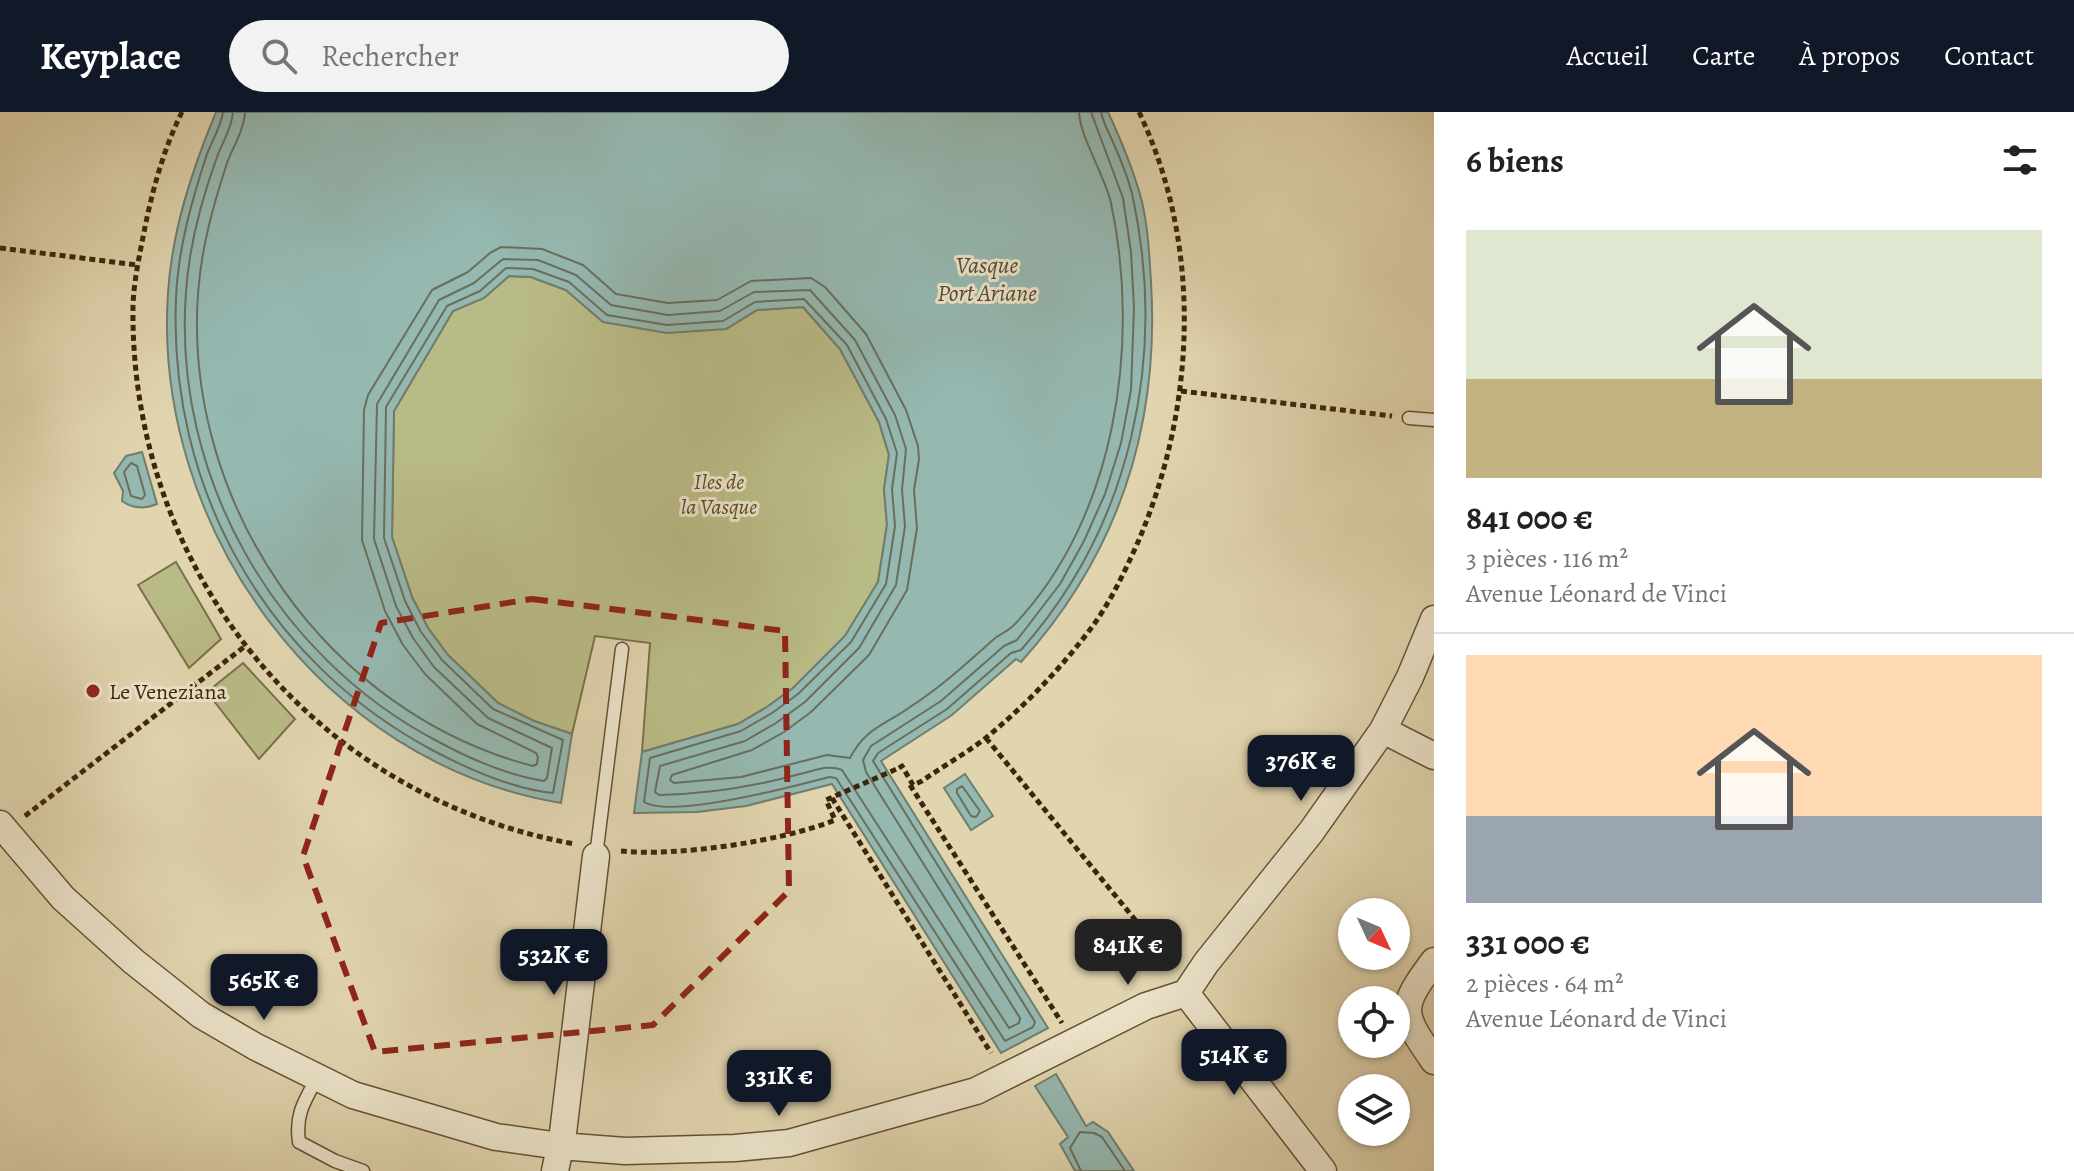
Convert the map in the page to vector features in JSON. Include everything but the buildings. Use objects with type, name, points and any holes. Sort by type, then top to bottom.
[{"type":"street","points":[[7,827],[63,898],[133,961],[201,1015],[353,1095],[558,1158],[625,1151],[789,1143],[976,1091],[1146,1006],[1186,993],[1206,963],[1311,832],[1383,730],[1410,677],[1434,619]]},
{"type":"street","points":[[1383,730],[1434,756]]},
{"type":"street","points":[[558,1158],[597,852]]},
{"type":"street","points":[[1434,961],[1415,986],[1407,1012],[1411,1027],[1434,1061]]},
{"type":"street","points":[[1186,993],[1323,1171]]},
{"type":"lane","points":[[1409,418],[1434,420]]},
{"type":"lane","points":[[597,852],[622,649]]},
{"type":"lane","points":[[317,1078],[296,1124],[299,1142],[335,1161],[363,1171]]},
{"type":"path","points":[[182,112],[170,138],[151,199],[133,304],[136,358],[151,455],[163,497],[189,558],[244,647],[320,724],[351,748],[413,787],[456,809],[502,826],[597,852],[665,851],[763,840],[835,820],[826,800],[902,766],[913,785],[986,738],[1045,683],[1093,626],[1123,575],[1159,490],[1181,391],[1184,297],[1177,230],[1156,146],[1139,112]]},
{"type":"path","points":[[0,248],[138,265]]},
{"type":"path","points":[[1181,391],[1409,418]]},
{"type":"path","points":[[7,827],[244,647]]},
{"type":"path","points":[[986,738],[1164,955],[1186,993]]},
{"type":"path","points":[[899,768],[1064,1025],[1085,1012],[1093,1031]]},
{"type":"path","points":[[832,798],[993,1052],[979,1060]]},
{"type":"highlighted area","points":[[532,599],[785,631],[789,891],[653,1025],[375,1052],[303,856],[381,623]]},
{"type":"green space","name":"Iles de la Vasque","points":[[509,276],[531,277],[566,290],[603,322],[726,329],[757,310],[803,307],[840,349],[879,422],[889,455],[884,489],[887,525],[878,582],[845,636],[793,688],[738,724],[642,752],[650,643],[595,636],[572,734],[534,721],[498,703],[448,655],[428,628],[412,597],[392,537],[394,411],[453,311],[484,298]]},
{"type":"green space","points":[[176,562],[221,639],[189,668],[138,585]]},
{"type":"green space","points":[[243,663],[295,719],[259,759],[207,692]]},
{"type":"water","name":"Vasque Port Ariane","points":[[216,112],[1108,112],[1142,202],[1151,282],[1152,335],[1148,387],[1140,437],[1126,486],[1108,532],[1084,577],[1021,662],[1016,659],[952,715],[881,761],[1048,1028],[1001,1053],[832,784],[746,806],[697,812],[634,813],[642,752],[738,724],[767,707],[793,688],[845,636],[878,582],[887,525],[884,489],[889,455],[879,422],[840,349],[803,307],[757,310],[726,329],[667,333],[603,322],[566,290],[531,277],[509,276],[484,298],[453,311],[394,411],[392,537],[412,597],[428,628],[448,655],[498,703],[534,721],[572,734],[561,803],[475,780],[397,740],[328,687],[270,622],[223,548],[189,467],[171,381],[168,293],[174,246],[184,201]]},
{"type":"water","points":[[142,452],[157,504],[148,507],[130,506],[122,501],[123,491],[114,473],[126,456]]},
{"type":"water","points":[[965,774],[993,816],[971,830],[944,788]]},
{"type":"water","points":[[1056,1074],[1086,1126],[1093,1122],[1108,1132],[1134,1171],[1075,1171],[1060,1144],[1068,1137],[1035,1086]]},
{"type":"place","name":"Le Veneziana","points":[[93,691]]}]
